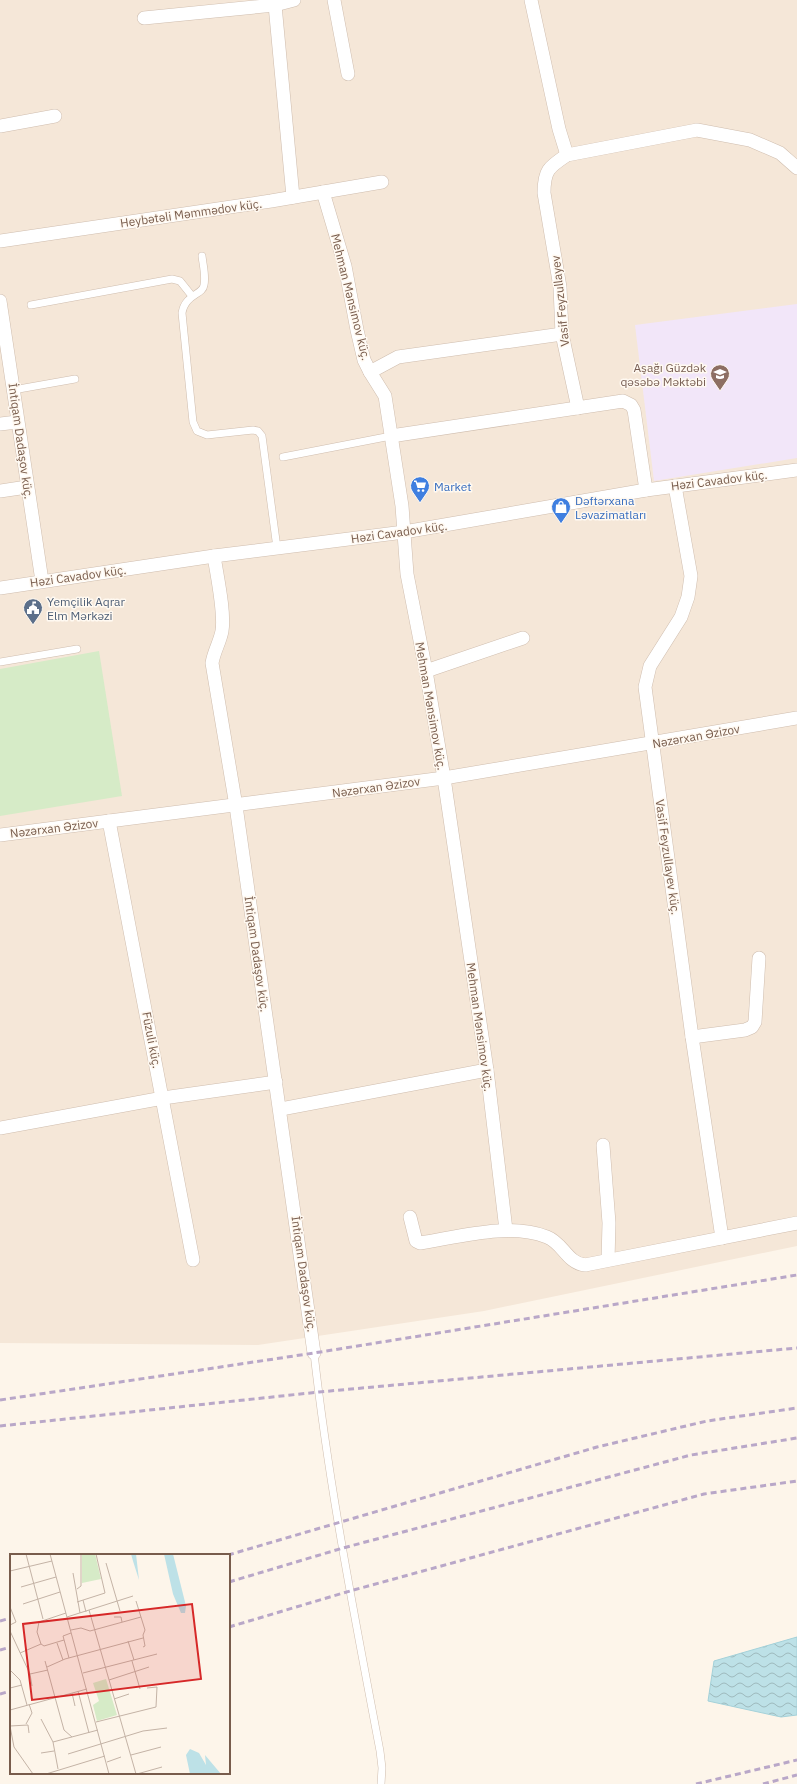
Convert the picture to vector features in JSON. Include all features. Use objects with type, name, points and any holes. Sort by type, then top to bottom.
[{"type":"street","points":[[144,18],[275,5],[294,0]]},
{"type":"street","points":[[334,0],[348,74]]},
{"type":"street","points":[[531,0],[559,129],[567,155],[697,130],[750,140],[780,152],[797,168]]},
{"type":"street","points":[[275,5],[293,197]]},
{"type":"street","points":[[0,126],[55,116]]},
{"type":"street","name":"Vasif Feyzullayev","points":[[567,155],[549,167],[544,179],[544,193],[560,287],[562,334],[578,408]]},
{"type":"street","name":"Heybətəli Məmmədov küç.","points":[[0,241],[293,197],[382,182]]},
{"type":"street","name":"Mehman Mənsimov küç.","points":[[323,192],[345,266],[364,360],[385,396],[402,506],[406,574],[426,671],[444,778],[487,1070],[506,1230]]},
{"type":"street","name":"İntiqam Dadaşov küç.","points":[[0,301],[5,371],[13,390],[42,581]]},
{"type":"street","points":[[370,372],[398,357],[562,334]]},
{"type":"street","points":[[391,436],[614,402],[623,402],[631,405],[634,410],[646,490]]},
{"type":"street","points":[[0,424],[17,422]]},
{"type":"street","name":"Həzi Cavadov küç.","points":[[0,588],[214,556],[404,532],[646,490],[797,470]]},
{"type":"street","name":"Vasif Feyzullayev küç.","points":[[675,486],[691,576],[688,597],[681,617],[650,666],[645,688],[692,1037],[722,1238]]},
{"type":"street","points":[[0,490],[27,487]]},
{"type":"street","name":"İntiqam Dadaşov küç.","points":[[214,556],[222,618],[222,631],[214,650],[212,663],[236,806],[281,1108],[314,1353]]},
{"type":"street","points":[[426,671],[523,638]]},
{"type":"street","name":"Nəzərxan Əzizov","points":[[0,835],[236,806],[444,778],[797,718]]},
{"type":"street","name":"Füzuli küç.","points":[[109,821],[193,1260]]},
{"type":"street","points":[[692,1037],[745,1030],[752,1027],[755,1022],[759,958]]},
{"type":"street","points":[[281,1108],[487,1070]]},
{"type":"street","points":[[0,1128],[163,1098],[276,1082]]},
{"type":"street","points":[[603,1145],[609,1223],[608,1260]]},
{"type":"street","points":[[410,1217],[416,1241],[420,1243],[506,1230],[547,1237],[559,1244],[577,1264],[585,1265],[797,1222]]},
{"type":"lane","points":[[202,256],[204,285],[202,290],[192,296],[183,305],[182,313],[193,422],[197,431],[207,435],[253,430],[258,431],[262,436],[277,548]]},
{"type":"lane","points":[[31,305],[172,279],[180,281],[192,296]]},
{"type":"lane","points":[[13,390],[74,379]]},
{"type":"lane","points":[[283,457],[391,436]]},
{"type":"lane","points":[[0,662],[76,649]]},
{"type":"lane","points":[[314,1353],[343,1548],[380,1751],[382,1768],[381,1784]]},
{"type":"shaded area","points":[[0,0],[797,0],[797,1246],[484,1311],[258,1345],[0,1343]]},
{"type":"shaded area","name":"Aşağı Güzdək qəsəbə Məktəbi","points":[[797,304],[797,458],[654,481],[635,325]]},
{"type":"green space","points":[[99,651],[122,796],[0,816],[0,669]]},
{"type":"water","points":[[797,1637],[797,1715],[781,1717],[708,1701],[714,1661]]},
{"type":"railway","points":[[0,1400],[314,1353],[797,1275]]},
{"type":"railway","points":[[0,1426],[319,1392],[797,1348]]},
{"type":"railway","points":[[230,1554],[597,1447],[707,1421],[797,1408]]},
{"type":"railway","points":[[230,1582],[343,1548],[691,1455],[797,1438]]},
{"type":"railway","points":[[230,1627],[350,1591],[704,1494],[797,1481]]},
{"type":"railway","points":[[0,1621],[10,1618]]},
{"type":"railway","points":[[0,1650],[10,1647]]},
{"type":"railway","points":[[0,1694],[10,1691]]},
{"type":"railway","points":[[696,1784],[797,1760]]},
{"type":"railway","points":[[763,1784],[797,1775]]},
{"type":"place","name":"Aşağı Güzdək qəsəbə Məktəbi","points":[[720,391]]},
{"type":"place","name":"Market","points":[[420,503]]},
{"type":"place","name":"Dəftərxana Ləvazimatları","points":[[561,524]]},
{"type":"place","name":"Yemçilik Aqrar Elm Mərkəzi","points":[[33,625]]}]
